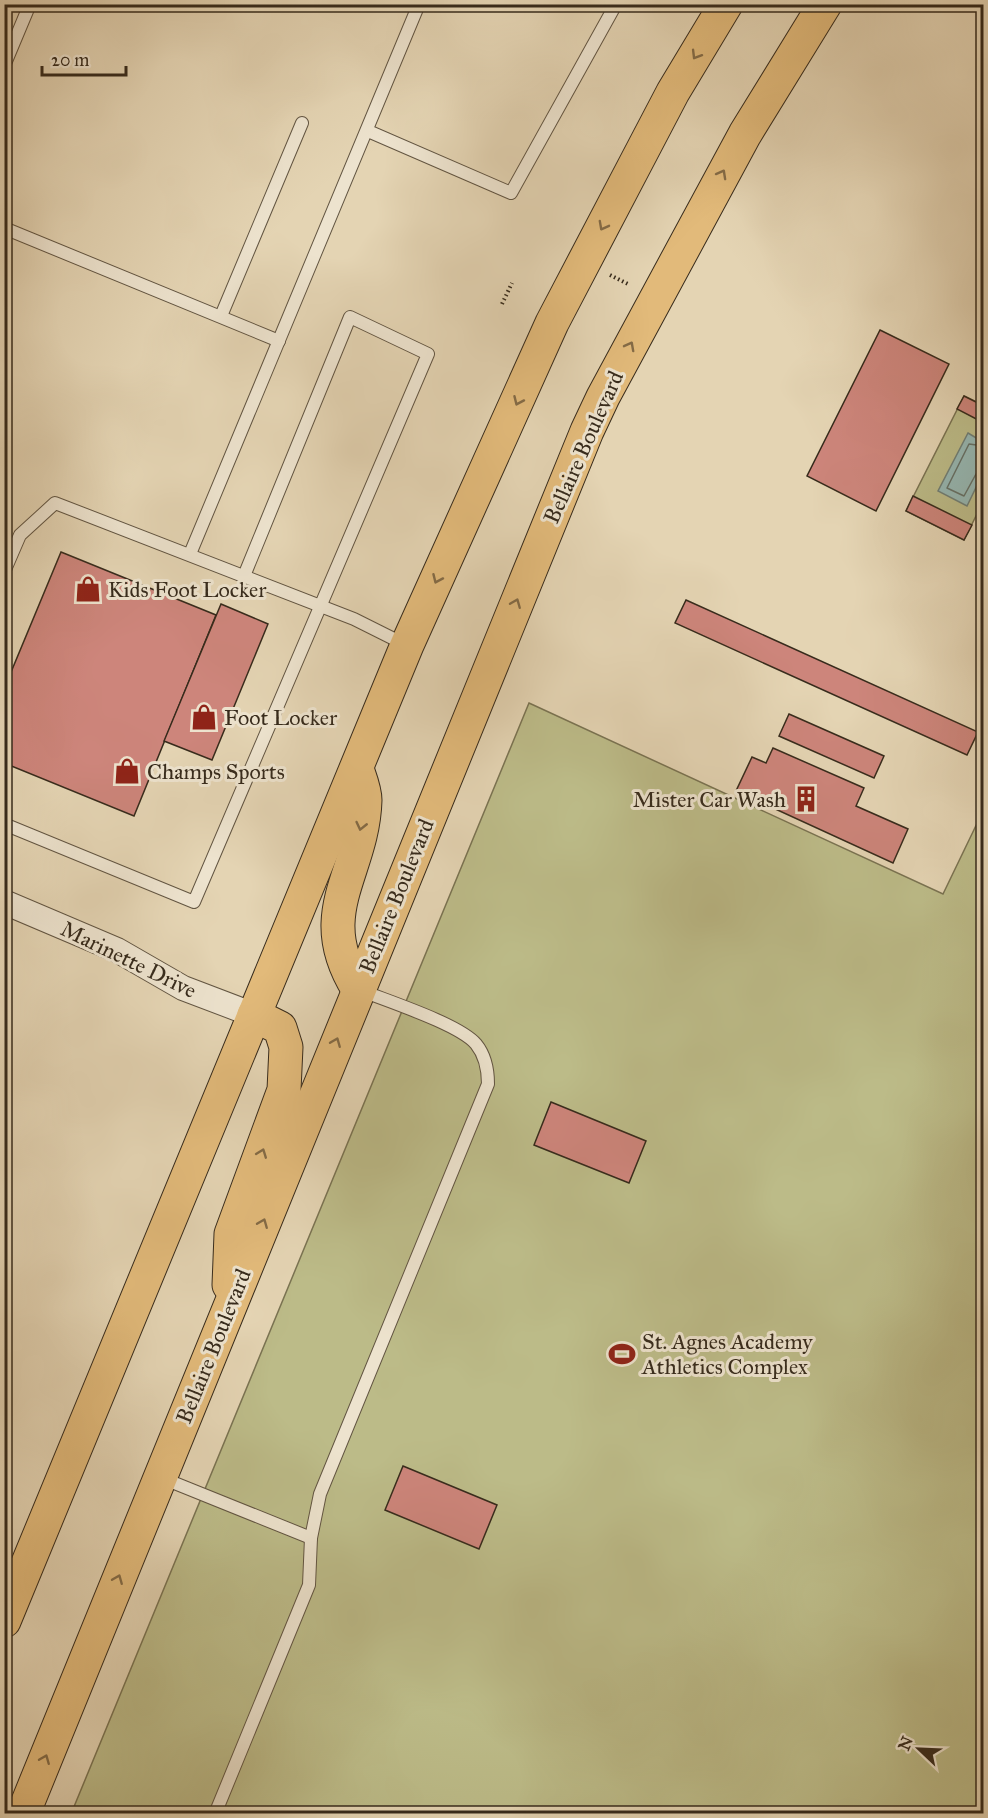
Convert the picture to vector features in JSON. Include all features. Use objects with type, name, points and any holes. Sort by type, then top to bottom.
[{"type":"main road","points":[[4,1621],[408,645],[552,323],[674,92],[726,4]]},
{"type":"main road","name":"Bellaire Boulevard","points":[[23,1814],[560,493],[603,398],[744,134],[825,4]]},
{"type":"main road","points":[[357,769],[365,797],[362,824],[343,888],[337,934],[346,970],[358,989]]},
{"type":"main road","points":[[227,1311],[231,1234],[278,1109],[285,1079],[286,1047],[280,1028],[254,1015]]},
{"type":"street","name":"Marinette Drive","points":[[4,902],[117,950],[183,988],[254,1015]]},
{"type":"lane","points":[[4,66],[30,4]]},
{"type":"lane","points":[[190,554],[419,4]]},
{"type":"lane","points":[[368,131],[511,193],[616,4]]},
{"type":"lane","points":[[221,316],[302,123]]},
{"type":"lane","points":[[4,228],[279,341]]},
{"type":"lane","points":[[4,824],[194,902],[428,354],[350,317],[244,576]]},
{"type":"lane","points":[[4,572],[20,535],[55,503],[321,606],[408,645]]},
{"type":"lane","points":[[215,1814],[309,1585],[311,1538],[321,1494],[488,1084],[483,1056],[465,1035],[358,989]]},
{"type":"lane","points":[[160,1477],[311,1538]]},
{"type":"path","points":[[609,275],[636,288]]},
{"type":"path","points":[[502,304],[512,283]]},
{"type":"shaded area","points":[[964,396],[983,405],[983,502],[964,540],[906,511]]},
{"type":"shaded area","name":"St. Agnes Academy Athletics Complex","points":[[529,703],[943,894],[983,811],[983,1813],[71,1814]]},
{"type":"water","points":[[968,433],[983,442],[983,473],[967,506],[938,491]]},
{"type":"building","points":[[880,330],[949,364],[876,511],[807,476]]},
{"type":"building","points":[[964,396],[984,406],[984,423],[957,409]]},
{"type":"building","points":[[913,496],[972,525],[964,540],[906,511]]},
{"type":"building","points":[[61,552],[216,615],[134,816],[4,763],[4,689]]},
{"type":"building","points":[[686,600],[978,732],[967,755],[675,623]]},
{"type":"building","points":[[221,604],[268,624],[212,760],[164,741]]},
{"type":"building","points":[[789,714],[884,756],[874,778],[779,736]]},
{"type":"building","name":"Mister Car Wash","points":[[773,748],[864,788],[856,806],[908,829],[893,863],[736,791],[752,757],[766,763]]},
{"type":"building","points":[[551,1102],[646,1141],[629,1183],[534,1145]]},
{"type":"building","points":[[403,1466],[497,1505],[479,1549],[385,1510]]},
{"type":"place","name":"Kids Foot Locker","points":[[88,589]]},
{"type":"place","name":"Foot Locker","points":[[204,717]]},
{"type":"place","name":"Champs Sports","points":[[127,771]]},
{"type":"place","name":"Mister Car Wash","points":[[806,799]]},
{"type":"place","name":"St. Agnes Academy Athletics Complex","points":[[622,1354]]}]
